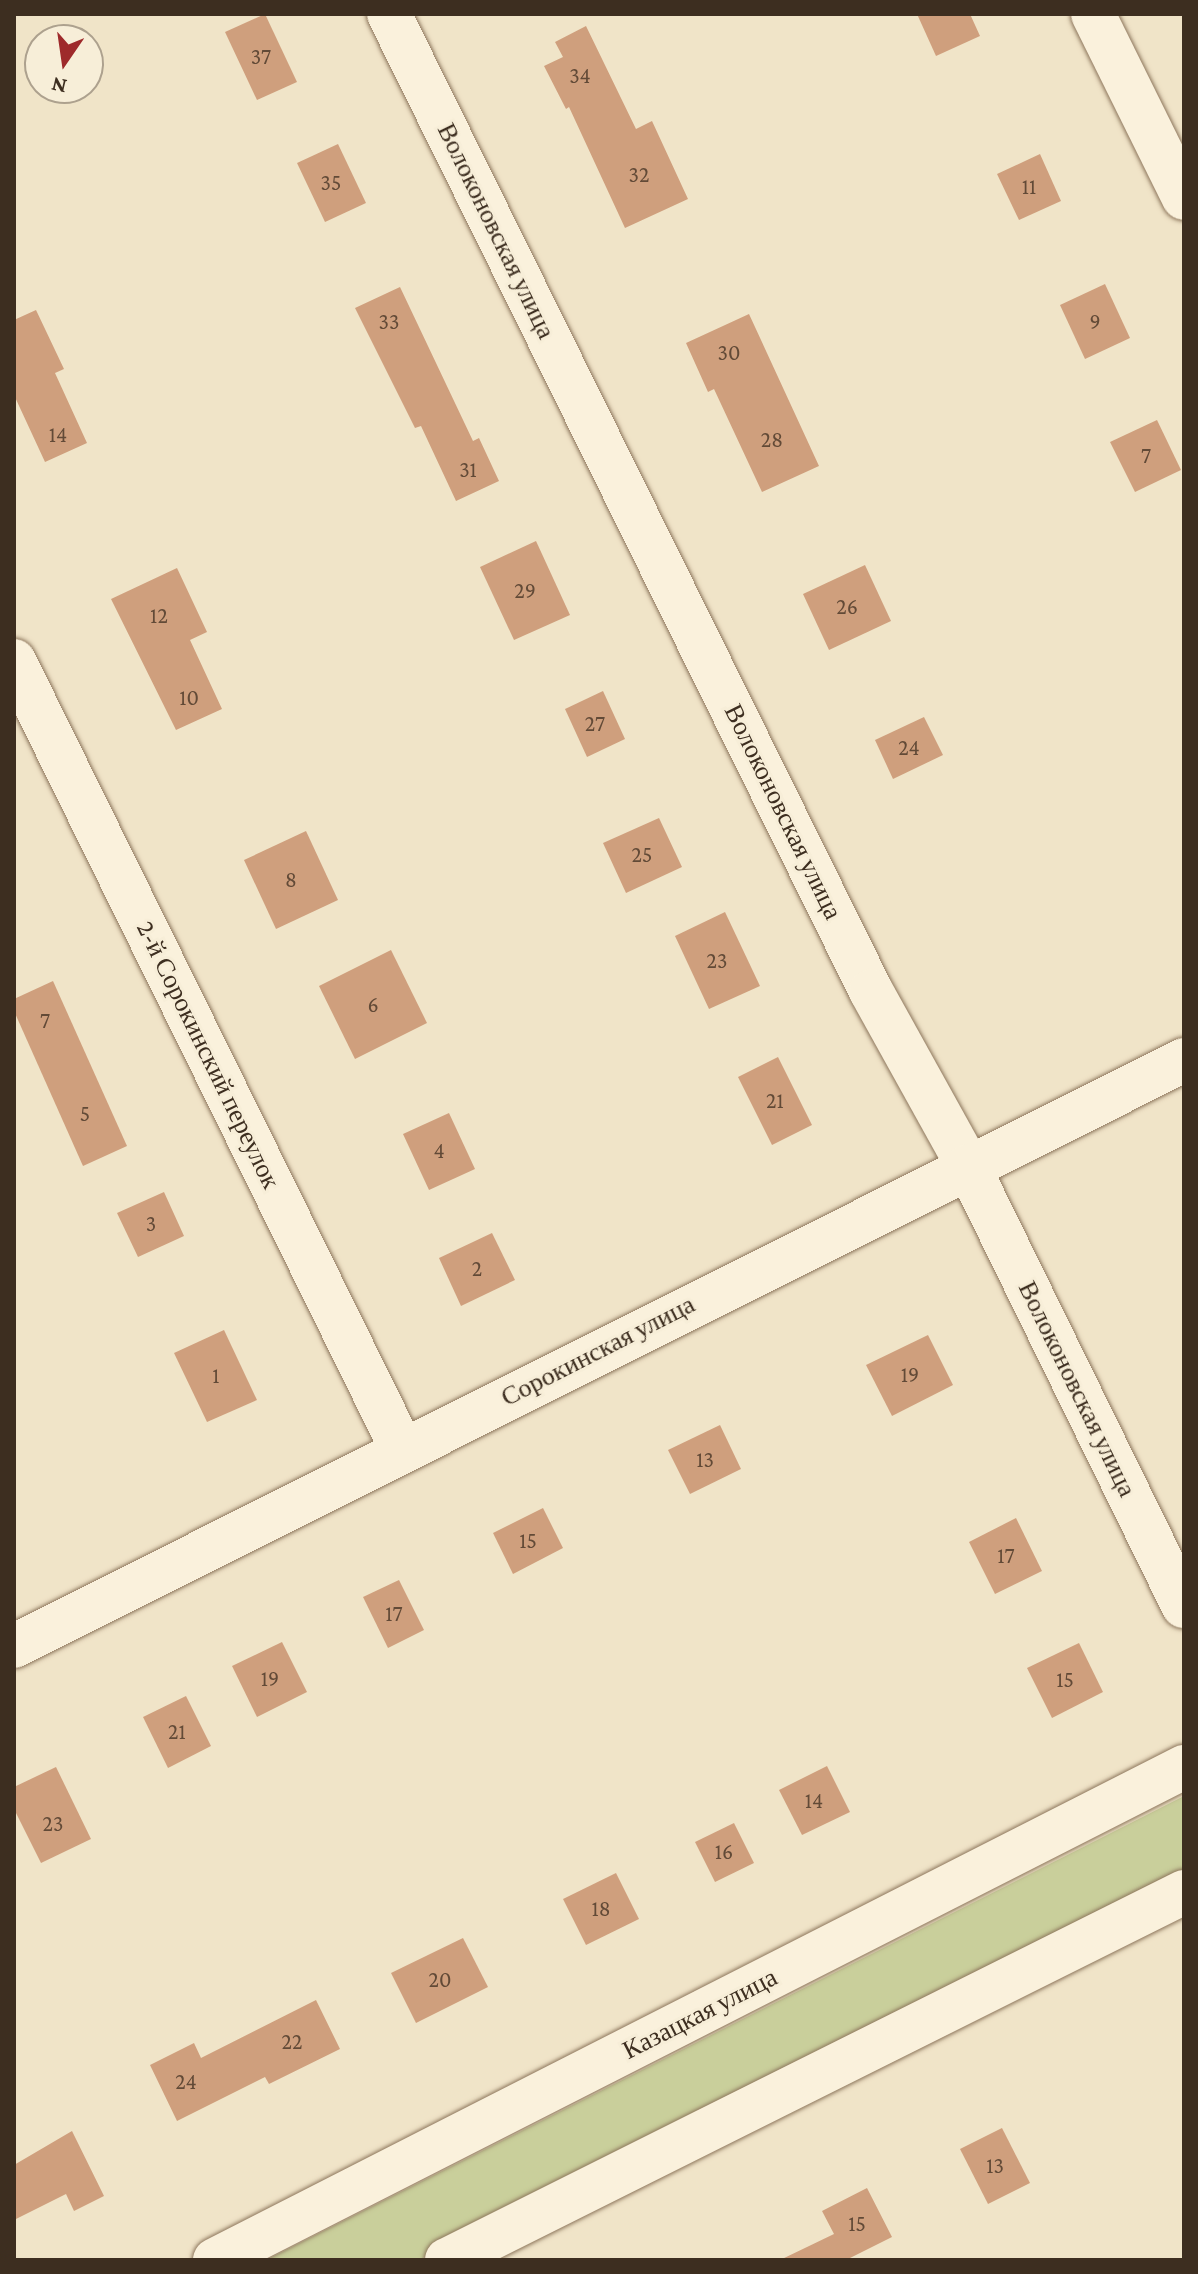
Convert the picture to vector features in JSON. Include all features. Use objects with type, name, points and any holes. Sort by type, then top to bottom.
[{"type":"street","name":"Волоконовская улица","points":[[389,14],[871,991],[968,1166],[1184,1606]]},
{"type":"street","points":[[1093,14],[1184,198]]},
{"type":"street","name":"2-й Сорокинский переулок","points":[[14,661],[402,1449]]},
{"type":"street","name":"Сорокинская улица","points":[[14,1646],[1184,1060]]},
{"type":"street","name":"Казацкая улица","points":[[215,2260],[1184,1767]]},
{"type":"street","points":[[447,2260],[1184,1892]]},
{"type":"green space","points":[[1184,1796],[1184,1874],[419,2260],[266,2260]]},
{"type":"building","points":[[265,14],[297,82],[257,100],[225,32]]},
{"type":"building","points":[[917,14],[970,14],[980,36],[936,56]]},
{"type":"building","points":[[586,26],[636,129],[652,121],[688,199],[625,228],[569,107],[566,109],[544,66],[563,57],[555,42]]},
{"type":"building","points":[[338,144],[366,203],[325,222],[297,163]]},
{"type":"building","points":[[1040,154],[1061,201],[1019,220],[997,174]]},
{"type":"building","points":[[1105,284],[1130,338],[1085,359],[1060,305]]},
{"type":"building","points":[[400,287],[473,441],[479,438],[499,481],[456,501],[421,426],[415,428],[355,308]]},
{"type":"building","points":[[36,310],[64,369],[55,373],[87,443],[45,462],[14,395],[14,320]]},
{"type":"building","points":[[749,314],[819,466],[762,492],[714,389],[708,392],[686,343]]},
{"type":"building","points":[[1157,420],[1181,470],[1135,492],[1110,442]]},
{"type":"building","points":[[536,541],[570,615],[514,640],[480,567]]},
{"type":"building","points":[[865,565],[891,621],[829,650],[803,594]]},
{"type":"building","points":[[177,568],[207,632],[190,640],[222,709],[176,730],[111,599]]},
{"type":"building","points":[[603,691],[625,739],[587,757],[565,709]]},
{"type":"building","points":[[924,717],[943,755],[893,779],[875,740]]},
{"type":"building","points":[[659,818],[682,867],[626,893],[603,843]]},
{"type":"building","points":[[306,831],[338,900],[276,929],[244,860]]},
{"type":"building","points":[[725,912],[760,986],[709,1009],[675,936]]},
{"type":"building","points":[[391,950],[427,1023],[355,1059],[319,986]]},
{"type":"building","points":[[53,981],[127,1146],[83,1166],[14,1011],[14,999]]},
{"type":"building","points":[[778,1057],[812,1125],[772,1145],[738,1077]]},
{"type":"building","points":[[449,1113],[475,1169],[429,1190],[403,1134]]},
{"type":"building","points":[[164,1192],[184,1236],[138,1257],[117,1213]]},
{"type":"building","points":[[492,1233],[515,1280],[461,1306],[439,1258]]},
{"type":"building","points":[[224,1330],[257,1400],[207,1422],[174,1353]]},
{"type":"building","points":[[928,1335],[953,1385],[892,1416],[866,1365]]},
{"type":"building","points":[[720,1425],[741,1469],[690,1494],[668,1450]]},
{"type":"building","points":[[543,1508],[563,1548],[513,1574],[493,1533]]},
{"type":"building","points":[[1016,1518],[1042,1571],[995,1594],[969,1542]]},
{"type":"building","points":[[399,1580],[424,1630],[388,1648],[363,1597]]},
{"type":"building","points":[[282,1642],[307,1692],[257,1717],[232,1666]]},
{"type":"building","points":[[1079,1643],[1103,1692],[1052,1718],[1027,1668]]},
{"type":"building","points":[[186,1696],[211,1746],[168,1768],[143,1717]]},
{"type":"building","points":[[827,1766],[850,1812],[802,1835],[779,1790]]},
{"type":"building","points":[[56,1767],[91,1839],[41,1863],[14,1809],[14,1787]]},
{"type":"building","points":[[734,1823],[754,1863],[715,1882],[695,1842]]},
{"type":"building","points":[[616,1873],[639,1919],[586,1945],[563,1899]]},
{"type":"building","points":[[463,1938],[488,1987],[416,2023],[391,1973]]},
{"type":"building","points":[[316,2000],[340,2049],[269,2084],[265,2077],[177,2121],[150,2065],[194,2043],[201,2058]]},
{"type":"building","points":[[1002,2128],[1030,2183],[988,2204],[960,2149]]},
{"type":"building","points":[[72,2131],[104,2196],[74,2211],[66,2194],[14,2220],[14,2165]]},
{"type":"building","points":[[867,2188],[892,2237],[846,2260],[780,2260],[834,2234],[822,2211]]}]
